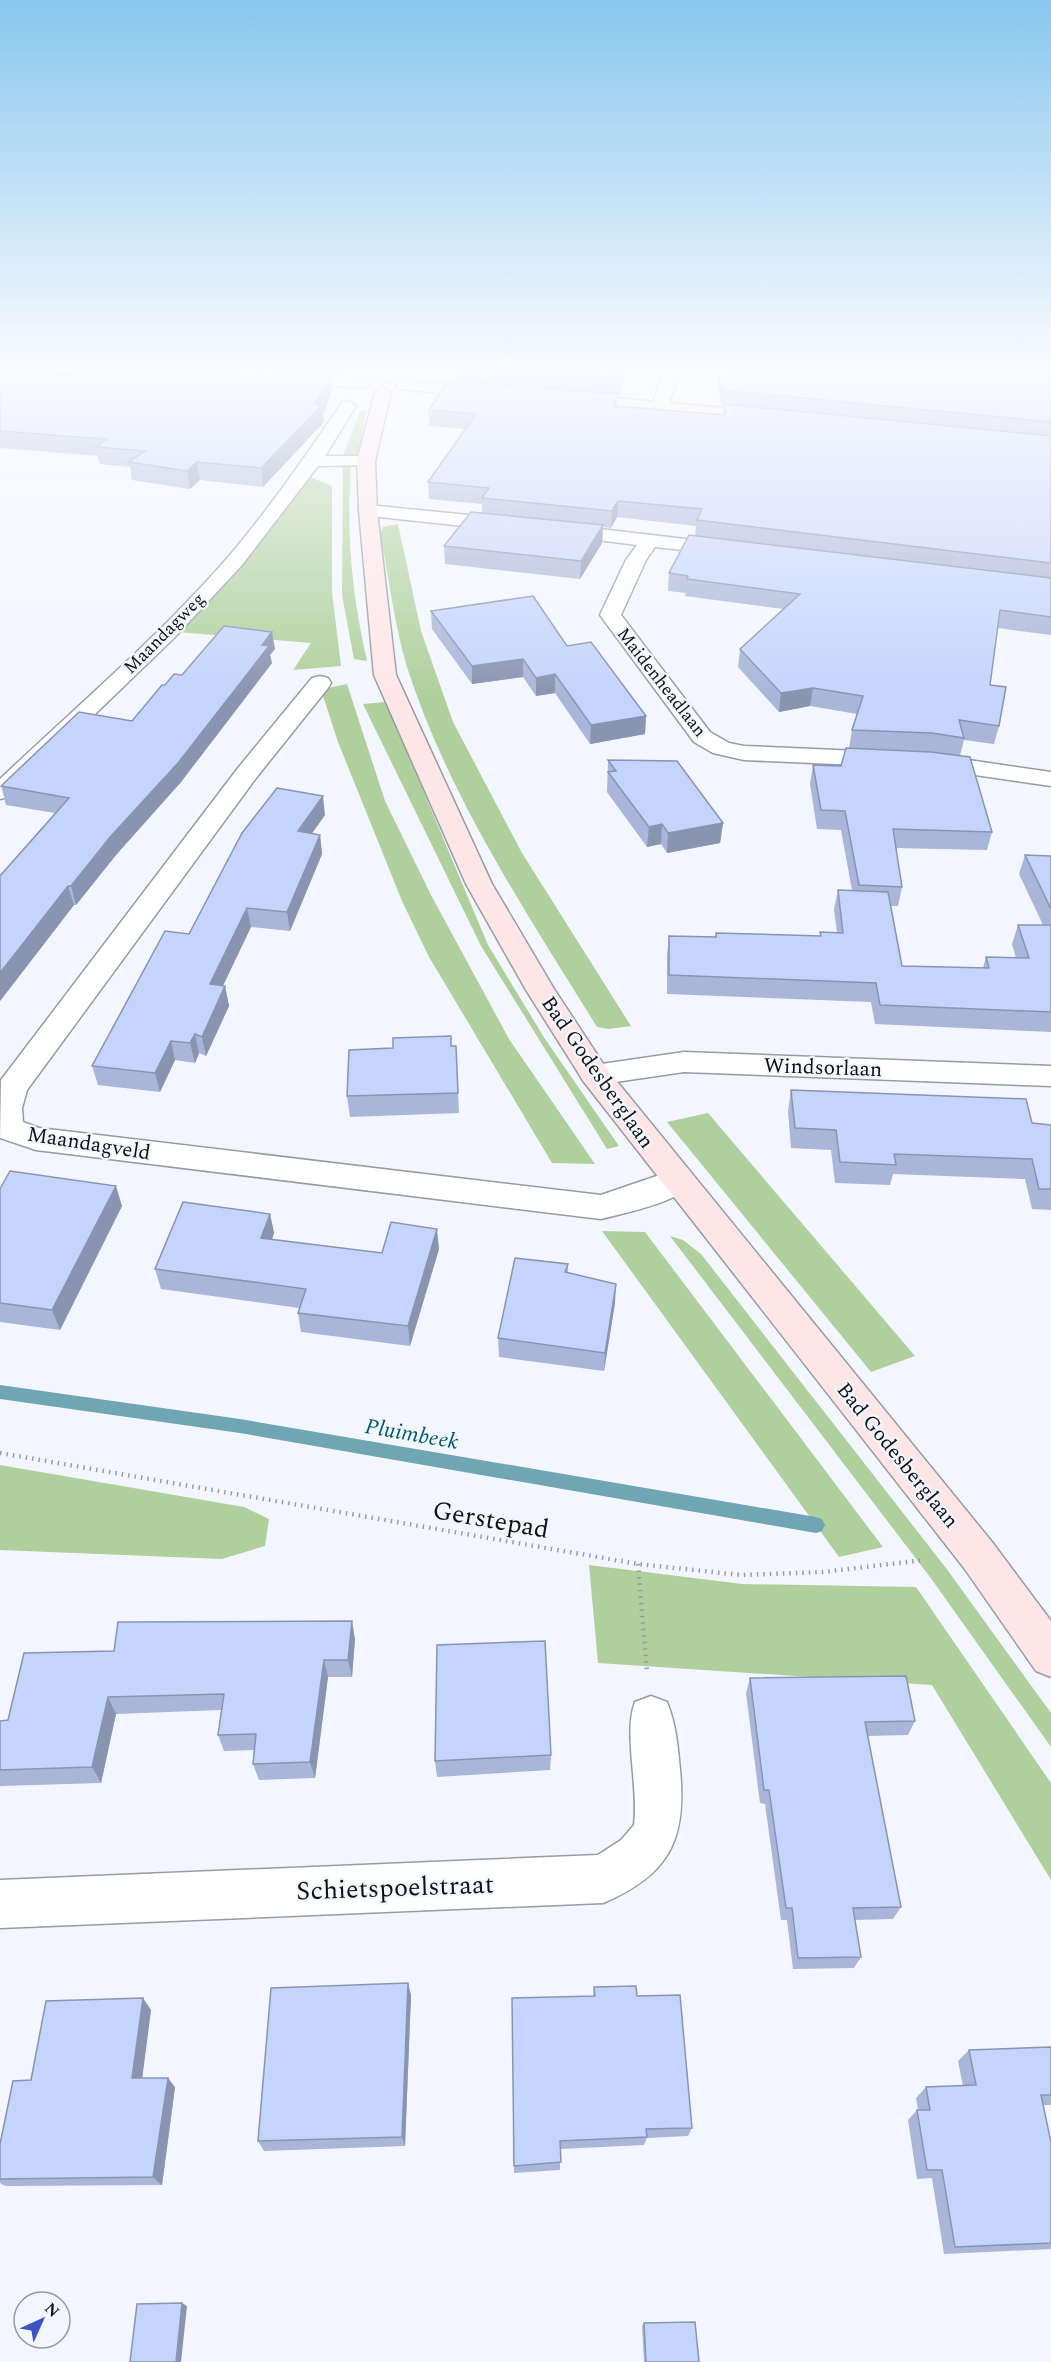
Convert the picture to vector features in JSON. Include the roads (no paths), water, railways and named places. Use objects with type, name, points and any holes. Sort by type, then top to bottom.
[{"type":"street","name":"Maandagweg","points":[[0,792],[166,633],[261,530],[302,476]]},
{"type":"street","name":"Bad Godesberglaan","points":[[367,476],[368,511],[385,675],[479,884],[540,990],[595,1075],[677,1181],[978,1556],[1051,1656]]},
{"type":"street","points":[[368,511],[744,551]]},
{"type":"street","name":"Maidenheadlaan","points":[[650,540],[636,561],[610,615],[702,737],[721,748],[744,753],[927,761],[1051,779]]},
{"type":"street","name":"Maandagveld","points":[[320,683],[247,772],[12,1088],[6,1108],[8,1129],[36,1139],[601,1207],[632,1199],[677,1181]]},
{"type":"street","name":"Windsorlaan","points":[[595,1075],[684,1062],[1051,1076]]},
{"type":"street","name":"Schietspoelstraat","points":[[0,1904],[603,1879],[634,1861],[654,1837],[659,1798],[651,1718]]},
{"type":"waterway","name":"Pluimbeek","points":[[0,1392],[240,1426],[816,1525]]}]
